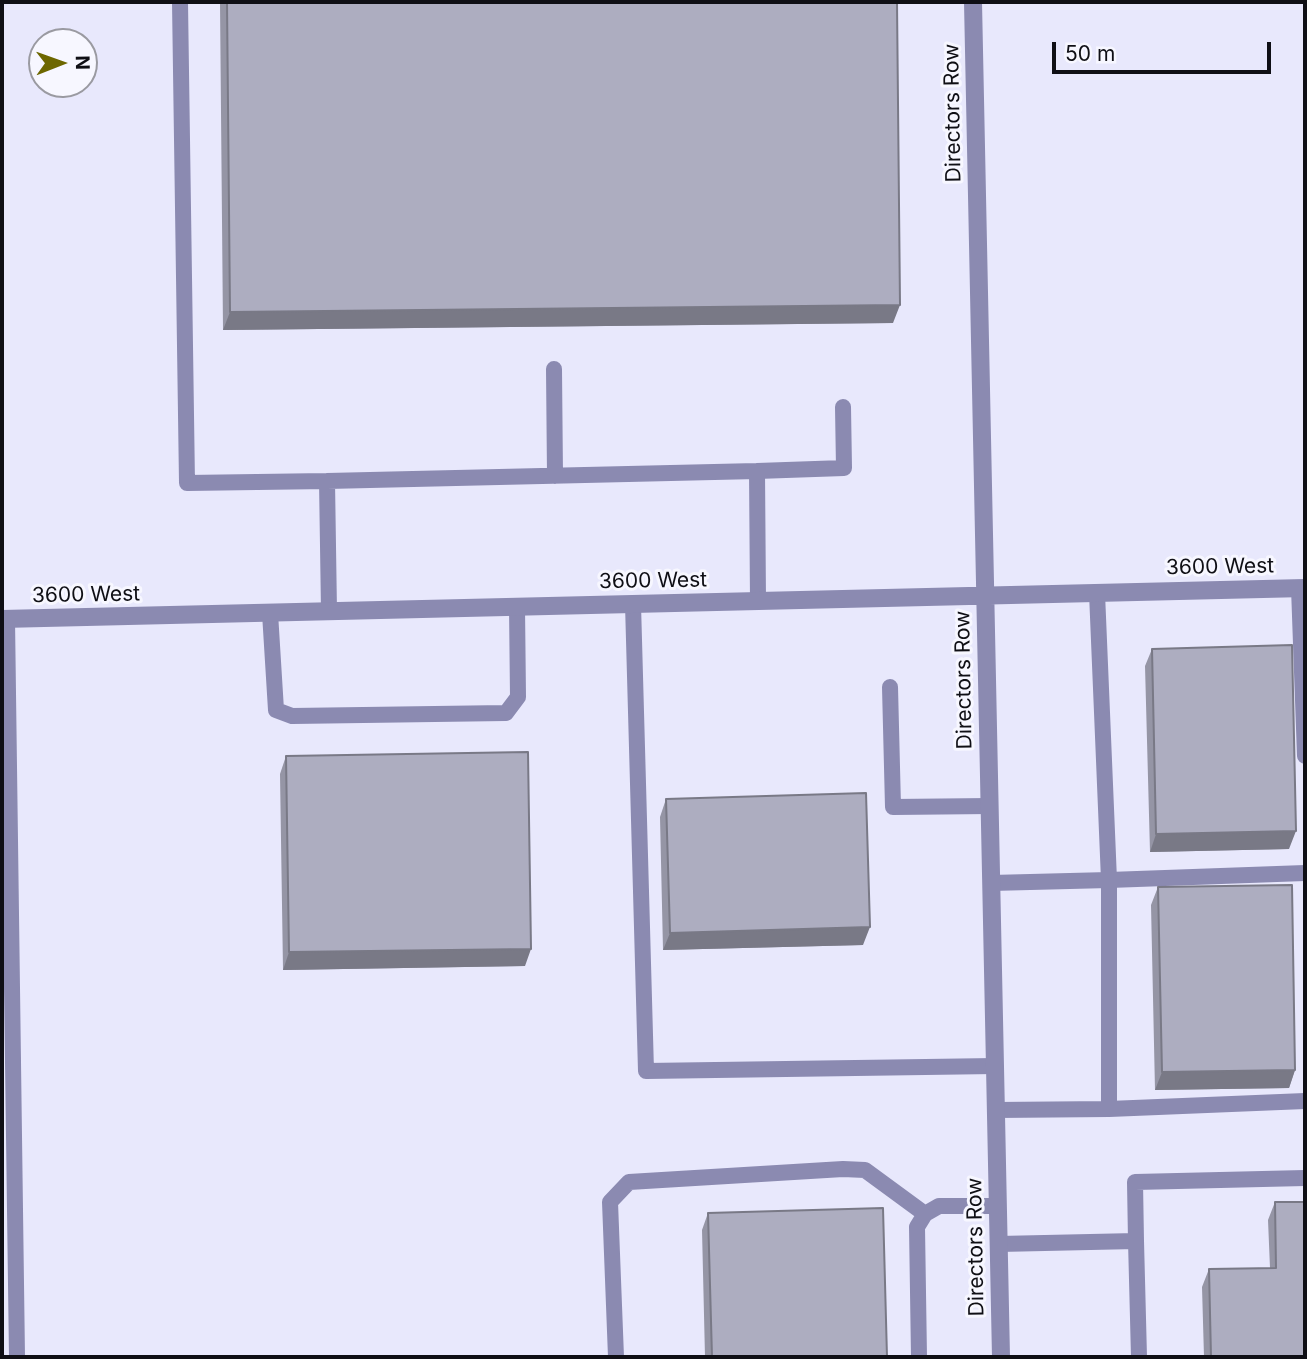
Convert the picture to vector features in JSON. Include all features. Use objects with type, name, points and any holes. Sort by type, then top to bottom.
[{"type":"street","name":"Directors Row","points":[[973,2],[1001,1357]]},
{"type":"street","name":"3600 West","points":[[4,619],[1302,588]]},
{"type":"lane","points":[[180,2],[187,483],[844,468],[843,407]]},
{"type":"lane","points":[[554,369],[555,476]]},
{"type":"lane","points":[[757,471],[758,601]]},
{"type":"lane","points":[[327,481],[329,611]]},
{"type":"lane","points":[[1302,588],[1305,756]]},
{"type":"lane","points":[[1097,593],[1109,880],[1110,1109]]},
{"type":"lane","points":[[633,604],[646,1071],[995,1066]]},
{"type":"lane","points":[[270,613],[276,710],[292,716],[506,713],[518,696],[517,607]]},
{"type":"lane","points":[[4,619],[17,1357]]},
{"type":"lane","points":[[890,687],[893,807],[990,806]]},
{"type":"lane","points":[[991,883],[1305,873]]},
{"type":"lane","points":[[996,1110],[1110,1109],[1305,1101]]},
{"type":"lane","points":[[616,1357],[610,1202],[629,1182],[843,1169],[865,1170],[925,1214]]},
{"type":"lane","points":[[1139,1357],[1135,1182],[1305,1178]]},
{"type":"lane","points":[[919,1357],[917,1227],[925,1214],[939,1206],[998,1206]]},
{"type":"lane","points":[[999,1244],[1136,1241]]},
{"type":"building","points":[[227,2],[897,2],[900,305],[230,312]]},
{"type":"building","points":[[1292,645],[1296,831],[1156,834],[1152,649]]},
{"type":"building","points":[[528,752],[531,949],[289,952],[286,756]]},
{"type":"building","points":[[866,793],[870,927],[670,933],[666,799]]},
{"type":"building","points":[[1292,885],[1295,1070],[1162,1072],[1158,887]]},
{"type":"building","points":[[1275,1202],[1305,1202],[1305,1357],[1211,1357],[1209,1269],[1276,1268]]},
{"type":"building","points":[[883,1208],[887,1357],[712,1357],[708,1213]]}]
